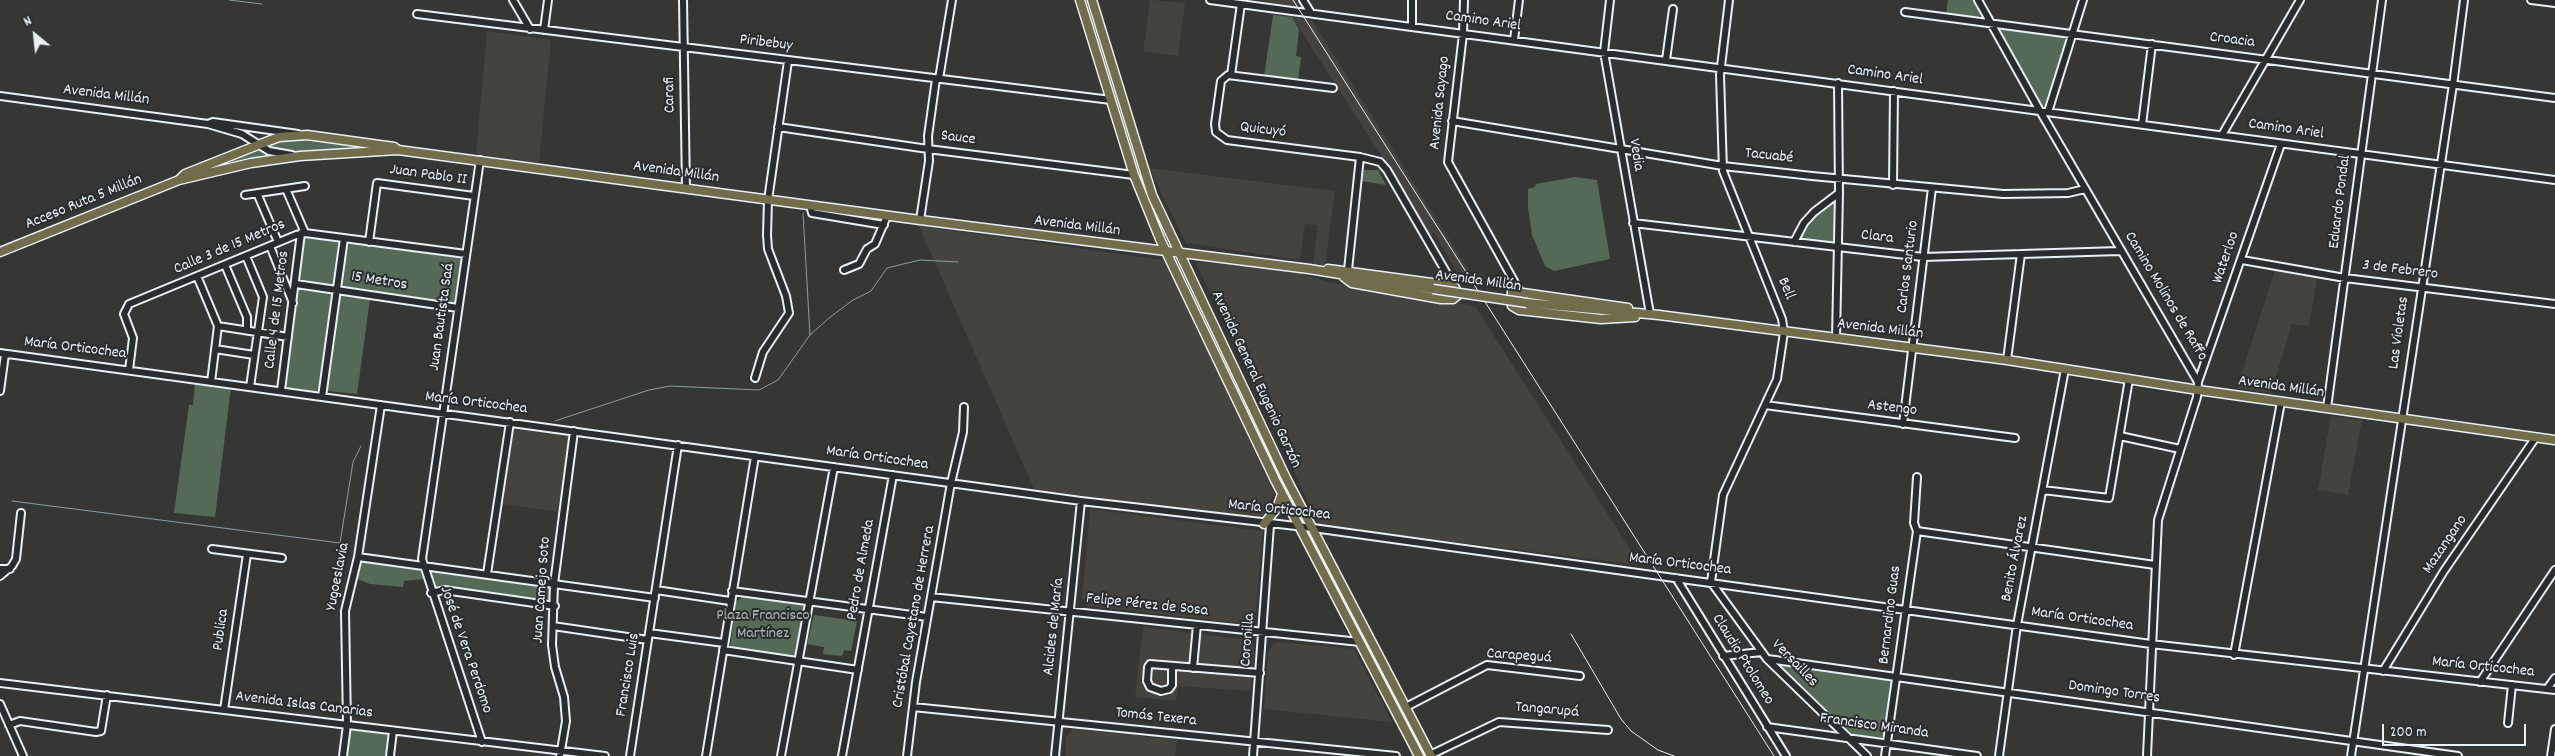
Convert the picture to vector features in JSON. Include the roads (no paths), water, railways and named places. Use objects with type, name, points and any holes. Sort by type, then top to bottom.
[{"type":"main road","name":"Avenida General Eugenio Garzón","points":[[1080,0],[1134,175],[1166,252],[1282,494],[1419,756]]},
{"type":"main road","name":"Avenida General Eugenio Garzón","points":[[1092,0],[1143,172],[1279,463],[1431,755]]},
{"type":"main road","name":"Avenida Millán","points":[[307,135],[394,147],[398,150]]},
{"type":"main road","name":"Acceso Ruta 5 Millán","points":[[179,180],[185,174],[279,137],[307,135]]},
{"type":"main road","name":"Avenida Millán","points":[[300,156],[398,150],[480,160],[887,216],[1180,254],[1345,273],[1527,303],[1659,315],[2007,360],[2129,379],[2198,386],[2281,402],[2555,440]]},
{"type":"main road","name":"Acceso Ruta 5 Millán","points":[[0,252],[179,180],[245,164],[300,156]]},
{"type":"main road","points":[[1345,273],[1454,286],[1458,292],[1456,298],[1441,299],[1352,284],[1345,273]]},
{"type":"main road","points":[[1648,314],[1634,309],[1516,292],[1511,304],[1519,310],[1601,319],[1659,315]]},
{"type":"main road","points":[[1267,525],[1277,508],[1282,494]]},
{"type":"street","points":[[513,0],[530,29]]},
{"type":"street","points":[[544,30],[548,0]]},
{"type":"street","name":"Carafi","points":[[683,0],[686,189]]},
{"type":"street","points":[[920,220],[938,79],[952,0]]},
{"type":"street","name":"Camino Ariel","points":[[1210,0],[2555,180]]},
{"type":"street","points":[[1303,0],[1311,13]]},
{"type":"street","points":[[1412,0],[1412,26]]},
{"type":"street","name":"Avenida Sayago","points":[[1464,0],[1462,34],[1448,153],[1450,168],[1514,283],[1516,292]]},
{"type":"street","points":[[1514,40],[1520,0]]},
{"type":"street","name":"Vedia","points":[[1610,0],[1604,52],[1648,314]]},
{"type":"street","name":"Bell","points":[[1711,582],[1723,495],[1778,374],[1784,332],[1782,319],[1723,166],[1720,67],[1730,0]]},
{"type":"street","name":"Camino Molinos de Raffo","points":[[1978,0],[2198,386]]},
{"type":"street","points":[[2048,112],[2083,0]]},
{"type":"street","points":[[2222,135],[2300,0]]},
{"type":"street","name":"Eduardo Pondal","points":[[2326,408],[2382,0]]},
{"type":"street","name":"Las Violetas","points":[[2362,669],[2453,85],[2464,0]]},
{"type":"street","points":[[2531,0],[2555,3]]},
{"type":"street","name":"Quicuyó","points":[[1241,4],[1231,75],[1222,79],[1219,98],[1215,127],[1222,138],[1372,158],[1382,164],[1454,286]]},
{"type":"street","points":[[1666,60],[1672,9]]},
{"type":"street","name":"Croacia","points":[[1905,12],[2555,98]]},
{"type":"street","name":"Piribebuy","points":[[417,14],[1111,100]]},
{"type":"street","points":[[2142,125],[2152,44]]},
{"type":"street","points":[[755,378],[763,352],[789,313],[786,296],[768,249],[768,200],[788,61]]},
{"type":"street","points":[[1231,75],[1333,88]]},
{"type":"street","points":[[1836,338],[1839,193],[1838,83]]},
{"type":"street","points":[[1893,185],[1894,91]]},
{"type":"street","name":"Avenida Millán","points":[[0,96],[208,124],[242,134],[269,150],[300,156]]},
{"type":"street","name":"Tacuabé","points":[[1452,121],[1723,166],[1893,185],[2003,194],[2068,193],[2085,189]]},
{"type":"street","name":"Avenida Millán","points":[[208,124],[213,122],[307,135]]},
{"type":"street","name":"Sauce","points":[[778,127],[928,149],[1134,175]]},
{"type":"street","name":"Waterloo","points":[[2198,386],[2281,144]]},
{"type":"street","points":[[1345,273],[1360,157]]},
{"type":"street","name":"Juan Bautista Saá","points":[[423,566],[422,553],[480,160]]},
{"type":"street","name":"Juan Pablo II","points":[[369,242],[377,183],[474,196]]},
{"type":"street","points":[[245,195],[305,186]]},
{"type":"street","name":"Carlos Santurio","points":[[1913,348],[1932,188]]},
{"type":"street","points":[[286,189],[303,233]]},
{"type":"street","points":[[257,193],[278,242]]},
{"type":"street","points":[[1794,242],[1804,223],[1814,212],[1839,193]]},
{"type":"street","points":[[810,205],[812,213],[884,225]]},
{"type":"street","points":[[844,270],[859,264],[867,249],[874,244],[887,216]]},
{"type":"street","name":"Clara","points":[[1632,223],[1924,257],[2120,250]]},
{"type":"street","name":"Calle 3 de 15 Metros","points":[[129,370],[133,338],[124,314],[126,306],[303,233],[466,254]]},
{"type":"street","name":"Calle 4 de 15 Metros","points":[[281,390],[303,233]]},
{"type":"street","points":[[322,397],[344,238]]},
{"type":"street","points":[[270,246],[293,303]]},
{"type":"street","points":[[2007,360],[2021,254]]},
{"type":"street","points":[[246,256],[263,297],[250,387]]},
{"type":"street","name":"3 de Febrero","points":[[2242,260],[2345,278],[2555,304]]},
{"type":"street","points":[[225,265],[248,317],[247,330]]},
{"type":"street","points":[[197,276],[218,326],[211,382]]},
{"type":"street","name":"15 Metros","points":[[296,284],[458,308]]},
{"type":"street","points":[[218,326],[288,337]]},
{"type":"street","points":[[1904,424],[1913,348]]},
{"type":"street","points":[[215,349],[254,355]]},
{"type":"street","points":[[0,391],[2,354]]},
{"type":"street","name":"María Orticochea","points":[[2,354],[281,390],[1080,501],[1267,525],[1313,528],[2234,655],[2555,690]]},
{"type":"street","name":"Benito Álvarez","points":[[1999,756],[2018,625],[2065,369]]},
{"type":"street","points":[[2043,490],[2109,498],[2129,379]]},
{"type":"street","points":[[2147,756],[2158,520],[2198,386]]},
{"type":"street","points":[[2234,655],[2281,402]]},
{"type":"street","name":"Yugoeslavia","points":[[343,756],[347,726],[345,611],[358,556],[381,405]]},
{"type":"street","name":"Astengo","points":[[1765,405],[2015,438]]},
{"type":"street","name":"Cristóbal Cayetano de Herrera","points":[[908,756],[913,707],[927,617],[951,483],[963,432],[964,407]]},
{"type":"street","points":[[487,574],[510,422]]},
{"type":"street","name":"Juan Camejo Soto","points":[[561,753],[566,722],[566,705],[554,662],[554,584],[574,431]]},
{"type":"street","points":[[2120,436],[2180,449]]},
{"type":"street","name":"Mazangano","points":[[2383,671],[2444,571],[2536,437]]},
{"type":"street","name":"Francisco Luis","points":[[630,756],[678,445]]},
{"type":"street","points":[[706,756],[755,456]]},
{"type":"street","points":[[781,756],[834,467]]},
{"type":"street","name":"Pedro de Almeda","points":[[842,756],[894,475]]},
{"type":"street","name":"Bernardino Guas","points":[[1885,756],[1917,531],[1914,523],[1917,477]]},
{"type":"street","name":"Alcides de María","points":[[1055,756],[1080,501]]},
{"type":"street","points":[[0,576],[10,569],[16,559],[21,513]]},
{"type":"street","name":"Coronilla","points":[[1253,756],[1264,632],[1267,525]]},
{"type":"street","points":[[1917,531],[2155,565]]},
{"type":"street","points":[[212,550],[282,558]]},
{"type":"street","name":"Publica","points":[[224,710],[247,554]]},
{"type":"street","points":[[358,556],[654,598]]},
{"type":"street","name":"José de Vera Perdomo","points":[[423,566],[482,742]]},
{"type":"street","points":[[0,569],[10,569]]},
{"type":"street","points":[[2480,682],[2555,570]]},
{"type":"street","name":"Claudio Ptolomeo","points":[[1676,578],[1786,756]]},
{"type":"street","name":"Versailles","points":[[1711,582],[1767,659],[1867,756]]},
{"type":"street","points":[[431,593],[444,590],[555,606]]},
{"type":"street","points":[[656,590],[730,601]]},
{"type":"street","points":[[732,591],[927,617]]},
{"type":"street","name":"Felipe Pérez de Sosa","points":[[931,597],[1360,642]]},
{"type":"street","points":[[1193,668],[1197,625]]},
{"type":"street","points":[[553,626],[648,636],[858,670]]},
{"type":"street","points":[[1723,656],[1762,652]]},
{"type":"street","points":[[1730,668],[1736,656]]},
{"type":"street","name":"Domingo Torres","points":[[1767,659],[2458,756]]},
{"type":"street","points":[[1172,666],[1172,685],[1169,689],[1161,691],[1150,687],[1148,667],[1150,664],[1260,673]]},
{"type":"street","name":"Carapeguá","points":[[1406,707],[1487,665],[1580,676]]},
{"type":"street","points":[[2351,756],[2362,669]]},
{"type":"street","points":[[2548,689],[2555,678]]},
{"type":"street","name":"Avenida Islas Canarias","points":[[0,683],[561,753],[605,756]]},
{"type":"street","points":[[2508,723],[2512,685]]},
{"type":"street","points":[[9,725],[20,721],[96,732],[101,731],[107,695]]},
{"type":"street","points":[[0,704],[23,756]]},
{"type":"street","name":"Tomás Texera","points":[[913,707],[1396,756]]},
{"type":"street","name":"Tangarupá","points":[[1431,755],[1499,722],[1608,730]]},
{"type":"street","name":"Francisco Miranda","points":[[1767,726],[1976,756]]},
{"type":"street","points":[[2551,756],[2555,729]]},
{"type":"street","points":[[390,756],[393,731]]},
{"type":"waterway","points":[[229,0],[262,4]]},
{"type":"waterway","points":[[803,213],[810,335]]},
{"type":"waterway","points":[[555,421],[649,390],[670,386],[759,390],[778,380],[810,335],[853,300],[871,291],[887,268],[920,260],[958,262]]},
{"type":"waterway","points":[[12,501],[340,543],[353,462],[361,446]]},
{"type":"railway","points":[[1293,0],[1774,756]]},
{"type":"railway","points":[[1571,634],[1621,719],[1631,731],[1658,750],[1674,756]]},
{"type":"park label","name":"Plaza Francisco Martínez","points":[[763,626]]}]
